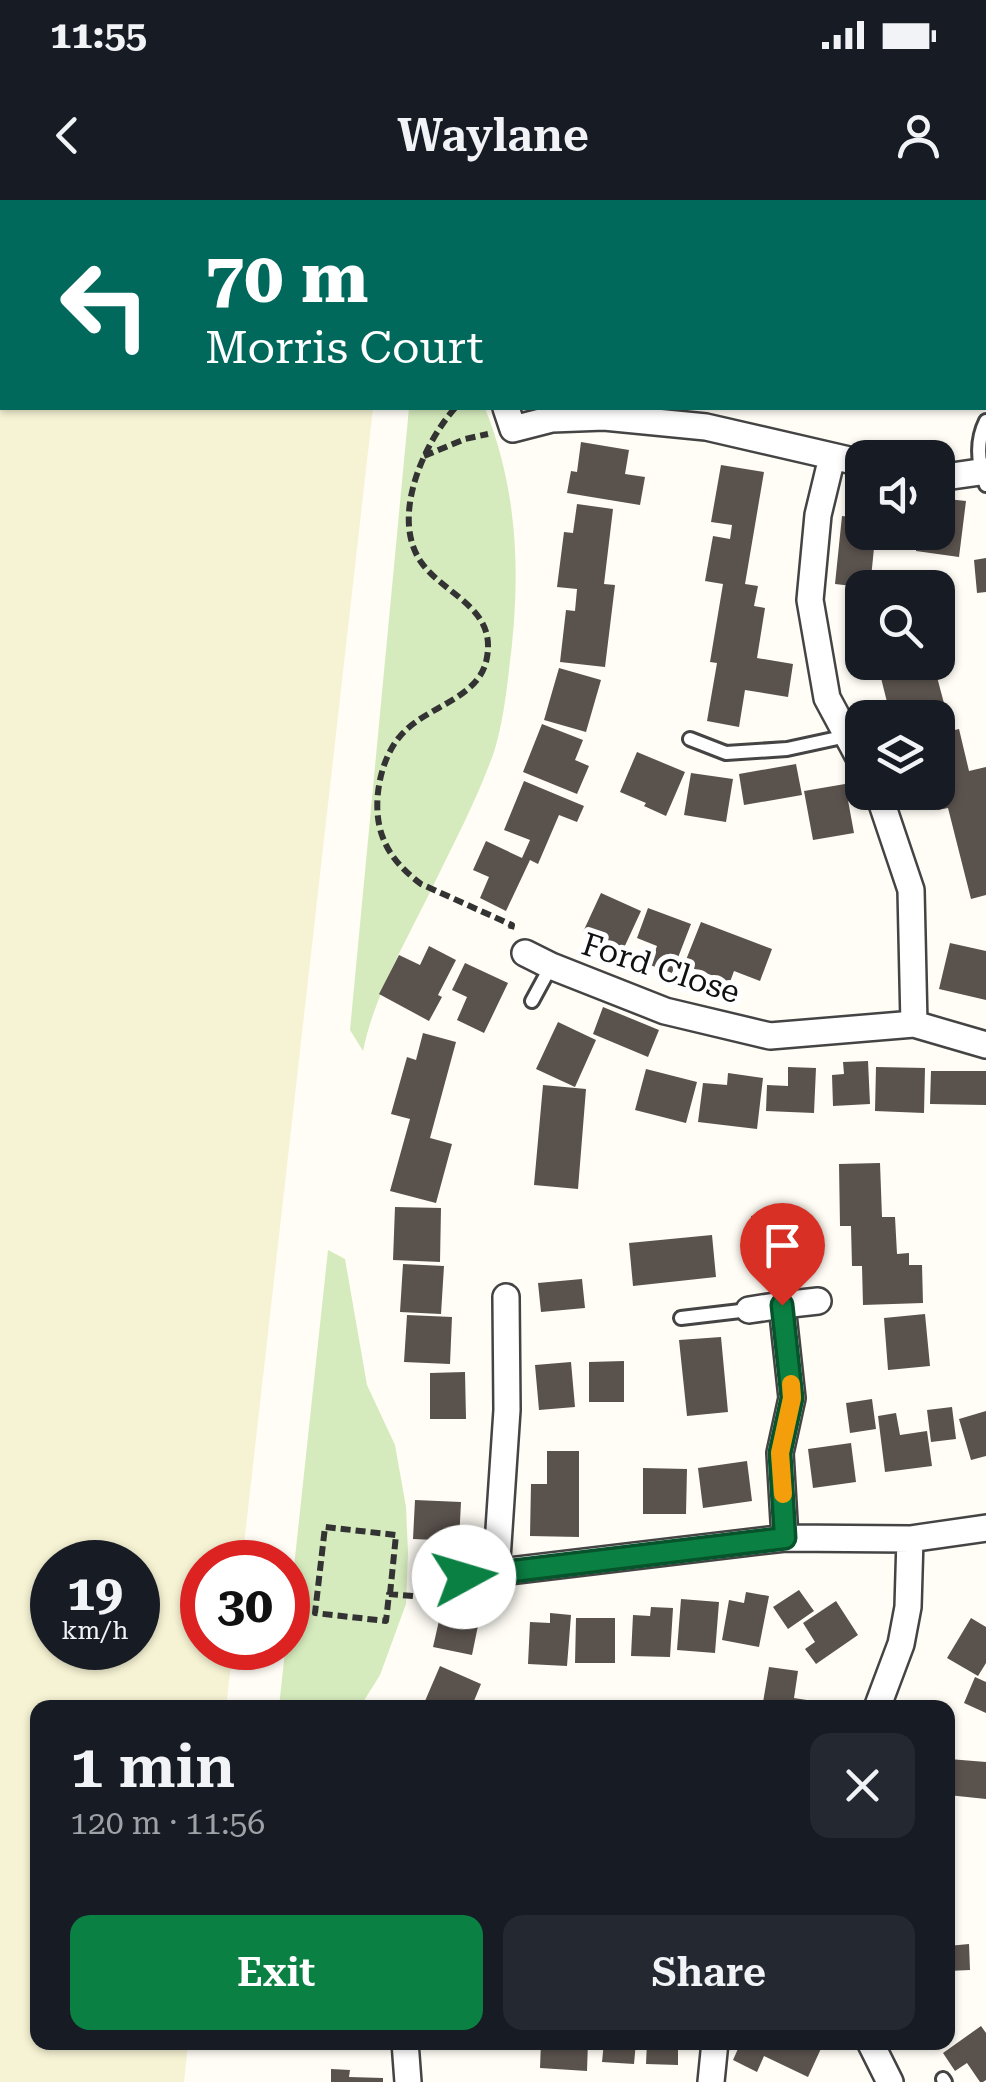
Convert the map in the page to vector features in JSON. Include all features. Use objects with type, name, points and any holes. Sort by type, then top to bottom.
[{"type":"street","points":[[510,418],[707,417],[845,460]]},
{"type":"street","points":[[832,457],[818,514],[810,600],[827,698],[845,732]]},
{"type":"street","points":[[955,477],[984,476]]},
{"type":"street","points":[[884,810],[911,890],[914,1024]]},
{"type":"street","name":"Ford Close","points":[[515,948],[664,1011],[770,1036],[914,1024],[986,1045]]},
{"type":"street","points":[[496,1574],[507,1410],[506,1298]]},
{"type":"street","points":[[749,1310],[818,1300]]},
{"type":"street","points":[[782,1305],[792,1398],[780,1453],[785,1538]]},
{"type":"street","points":[[425,1588],[496,1574],[785,1538],[910,1540],[986,1528]]},
{"type":"street","points":[[881,1700],[901,1644],[908,1607],[910,1540]]},
{"type":"street","points":[[406,2050],[408,2082]]},
{"type":"street","points":[[711,2082],[713,2050]]},
{"type":"street","points":[[874,2050],[890,2082]]},
{"type":"lane","points":[[984,476],[979,436],[986,421]]},
{"type":"lane","points":[[690,739],[726,752],[787,749],[845,736]]},
{"type":"lane","name":"Ford Close","points":[[532,1002],[551,966]]},
{"type":"lane","points":[[681,1318],[749,1310]]},
{"type":"path","points":[[453,410],[432,438],[416,474],[410,537],[428,570],[474,608],[488,643],[487,660],[478,680],[466,692],[424,715],[400,735],[391,750],[378,810],[382,836],[409,875],[512,926],[515,948]]},
{"type":"path","points":[[424,456],[510,418]]},
{"type":"path","points":[[390,1594],[396,1536],[325,1527],[315,1613],[386,1621],[389,1594],[425,1588]]},
{"type":"shaded area","points":[[0,410],[373,410],[244,1540],[180,1540],[180,1670],[230,1670],[227,1700],[30,1700],[30,2050],[187,2050],[184,2082],[0,2082]]},
{"type":"green space","points":[[409,410],[486,410],[505,472],[516,570],[513,636],[503,711],[481,786],[384,986],[363,1051],[350,1030]]},
{"type":"green space","points":[[328,1250],[345,1259],[367,1385],[395,1445],[406,1507],[406,1604],[380,1675],[364,1700],[280,1700],[283,1670],[310,1670],[310,1540],[297,1540]]},
{"type":"building","points":[[581,442],[629,450],[625,474],[645,477],[640,505],[567,493],[571,471],[577,472]]},
{"type":"building","points":[[721,465],[764,472],[745,584],[758,586],[754,606],[765,608],[757,658],[793,664],[788,697],[745,690],[739,727],[707,721],[717,663],[710,662],[723,584],[705,581],[713,536],[730,539],[732,525],[711,522]]},
{"type":"building","points":[[955,500],[966,501],[959,557],[916,551],[955,550]]},
{"type":"building","points":[[577,504],[613,509],[604,584],[615,585],[605,667],[560,662],[566,610],[575,611],[577,589],[557,587],[564,532],[573,533]]},
{"type":"building","points":[[842,516],[845,516],[845,550],[874,550],[872,570],[845,570],[845,585],[835,584]]},
{"type":"building","points":[[986,558],[986,592],[977,593],[974,560]]},
{"type":"building","points":[[559,668],[601,680],[586,732],[544,720]]},
{"type":"building","points":[[882,680],[938,680],[943,700],[886,700]]},
{"type":"building","points":[[542,724],[583,740],[575,760],[589,766],[577,794],[523,772]]},
{"type":"building","points":[[959,729],[969,771],[986,767],[986,895],[971,899],[949,810],[955,810],[955,730]]},
{"type":"building","points":[[637,752],[685,772],[666,816],[620,792]]},
{"type":"building","points":[[796,764],[802,795],[744,805],[739,774]]},
{"type":"building","points":[[691,773],[733,779],[726,822],[684,815]]},
{"type":"building","points":[[524,781],[584,806],[577,822],[559,815],[538,864],[530,860],[506,911],[480,898],[489,877],[473,870],[486,841],[522,858],[530,840],[504,830]]},
{"type":"building","points":[[845,784],[845,810],[850,810],[854,833],[813,840],[804,791]]},
{"type":"building","points":[[601,893],[641,911],[623,950],[583,932]]},
{"type":"building","points":[[648,908],[691,924],[672,973],[650,965],[657,946],[637,938]]},
{"type":"building","points":[[701,922],[772,949],[760,981],[734,971],[730,982],[684,965]]},
{"type":"building","points":[[950,943],[986,951],[986,1000],[939,989]]},
{"type":"building","points":[[429,946],[456,960],[429,1021],[379,994],[399,955],[420,965]]},
{"type":"building","points":[[465,963],[508,983],[484,1033],[457,1020],[467,997],[452,990]]},
{"type":"building","points":[[603,1007],[659,1030],[648,1057],[593,1034]]},
{"type":"building","points":[[558,1022],[596,1040],[575,1087],[536,1069]]},
{"type":"building","points":[[423,1033],[456,1042],[430,1138],[452,1144],[436,1203],[390,1191],[410,1119],[391,1114],[407,1057],[416,1060]]},
{"type":"building","points":[[868,1061],[870,1104],[833,1106],[832,1075],[844,1074],[843,1062]]},
{"type":"building","points":[[788,1067],[816,1068],[814,1113],[766,1111],[767,1085],[788,1086]]},
{"type":"building","points":[[876,1067],[925,1068],[924,1113],[875,1111]]},
{"type":"building","points":[[646,1069],[697,1082],[686,1123],[635,1110]]},
{"type":"building","points":[[931,1071],[986,1071],[986,1105],[930,1104]]},
{"type":"building","points":[[728,1073],[763,1078],[757,1129],[698,1122],[703,1083],[727,1085]]},
{"type":"building","points":[[543,1085],[586,1089],[578,1189],[534,1185]]},
{"type":"building","points":[[880,1163],[882,1217],[895,1217],[897,1254],[909,1253],[909,1265],[922,1265],[923,1303],[863,1305],[862,1266],[852,1266],[851,1226],[840,1226],[839,1164]]},
{"type":"building","points":[[395,1207],[441,1208],[440,1262],[393,1260]]},
{"type":"building","points":[[801,1211],[805,1252],[755,1257],[751,1216]]},
{"type":"building","points":[[712,1235],[716,1277],[633,1286],[629,1243]]},
{"type":"building","points":[[403,1264],[444,1266],[441,1314],[400,1312]]},
{"type":"building","points":[[582,1279],[585,1308],[541,1312],[538,1283]]},
{"type":"building","points":[[925,1314],[930,1366],[888,1370],[884,1318]]},
{"type":"building","points":[[407,1315],[452,1317],[450,1364],[404,1362]]},
{"type":"building","points":[[721,1337],[728,1412],[687,1416],[679,1340]]},
{"type":"building","points":[[624,1361],[624,1402],[589,1402],[589,1362]]},
{"type":"building","points":[[571,1362],[575,1407],[539,1410],[535,1365]]},
{"type":"building","points":[[465,1372],[466,1419],[430,1419],[430,1373]]},
{"type":"building","points":[[872,1399],[876,1429],[850,1433],[846,1403]]},
{"type":"building","points":[[952,1407],[956,1439],[931,1442],[927,1410]]},
{"type":"building","points":[[986,1411],[986,1456],[971,1460],[959,1419]]},
{"type":"building","points":[[896,1413],[900,1435],[927,1431],[932,1466],[885,1472],[878,1416]]},
{"type":"building","points":[[851,1443],[856,1482],[813,1488],[808,1449]]},
{"type":"building","points":[[547,1451],[579,1451],[579,1537],[530,1536],[531,1484],[547,1484]]},
{"type":"building","points":[[747,1461],[752,1501],[703,1508],[698,1468]]},
{"type":"building","points":[[643,1468],[687,1469],[686,1514],[643,1514]]},
{"type":"building","points":[[415,1500],[461,1502],[459,1541],[413,1539]]},
{"type":"building","points":[[799,1590],[814,1611],[788,1629],[773,1607]]},
{"type":"building","points":[[746,1592],[769,1596],[759,1647],[722,1640],[729,1600],[744,1603]]},
{"type":"building","points":[[681,1599],[719,1602],[715,1653],[677,1650]]},
{"type":"building","points":[[836,1601],[858,1635],[816,1664],[805,1649],[815,1642],[803,1623]]},
{"type":"building","points":[[443,1603],[481,1611],[472,1655],[433,1647]]},
{"type":"building","points":[[651,1607],[673,1608],[670,1657],[631,1656],[633,1615],[650,1616]]},
{"type":"building","points":[[550,1613],[571,1615],[567,1666],[528,1664],[530,1622],[550,1623]]},
{"type":"building","points":[[576,1618],[615,1618],[615,1663],[575,1663]]},
{"type":"building","points":[[971,1618],[986,1627],[986,1663],[978,1676],[947,1658]]},
{"type":"building","points":[[440,1666],[481,1684],[474,1700],[425,1700]]},
{"type":"building","points":[[769,1667],[798,1671],[794,1698],[807,1700],[763,1700]]},
{"type":"building","points":[[975,1677],[986,1682],[986,1713],[964,1703]]},
{"type":"building","points":[[955,1759],[986,1762],[986,1799],[955,1796]]},
{"type":"building","points":[[969,1944],[970,1970],[955,1971],[955,1945]]},
{"type":"building","points":[[981,2026],[986,2033],[986,2080],[980,2082],[967,2063],[955,2071],[943,2053],[955,2050],[955,2044]]},
{"type":"building","points":[[541,2050],[588,2050],[587,2071],[540,2068]]},
{"type":"building","points":[[603,2050],[635,2050],[634,2064],[602,2062]]},
{"type":"building","points":[[647,2050],[678,2050],[678,2065],[646,2064]]},
{"type":"building","points":[[737,2050],[820,2050],[808,2077],[764,2056],[757,2072],[733,2060]]},
{"type":"building","points":[[331,2069],[350,2070],[349,2077],[383,2078],[383,2082],[331,2082]]},
{"type":"slow traffic","points":[[783,1494],[780,1453],[792,1398],[791,1384]]},
{"type":"route","points":[[464,1577],[785,1538],[780,1453],[792,1398],[782,1305]]}]
